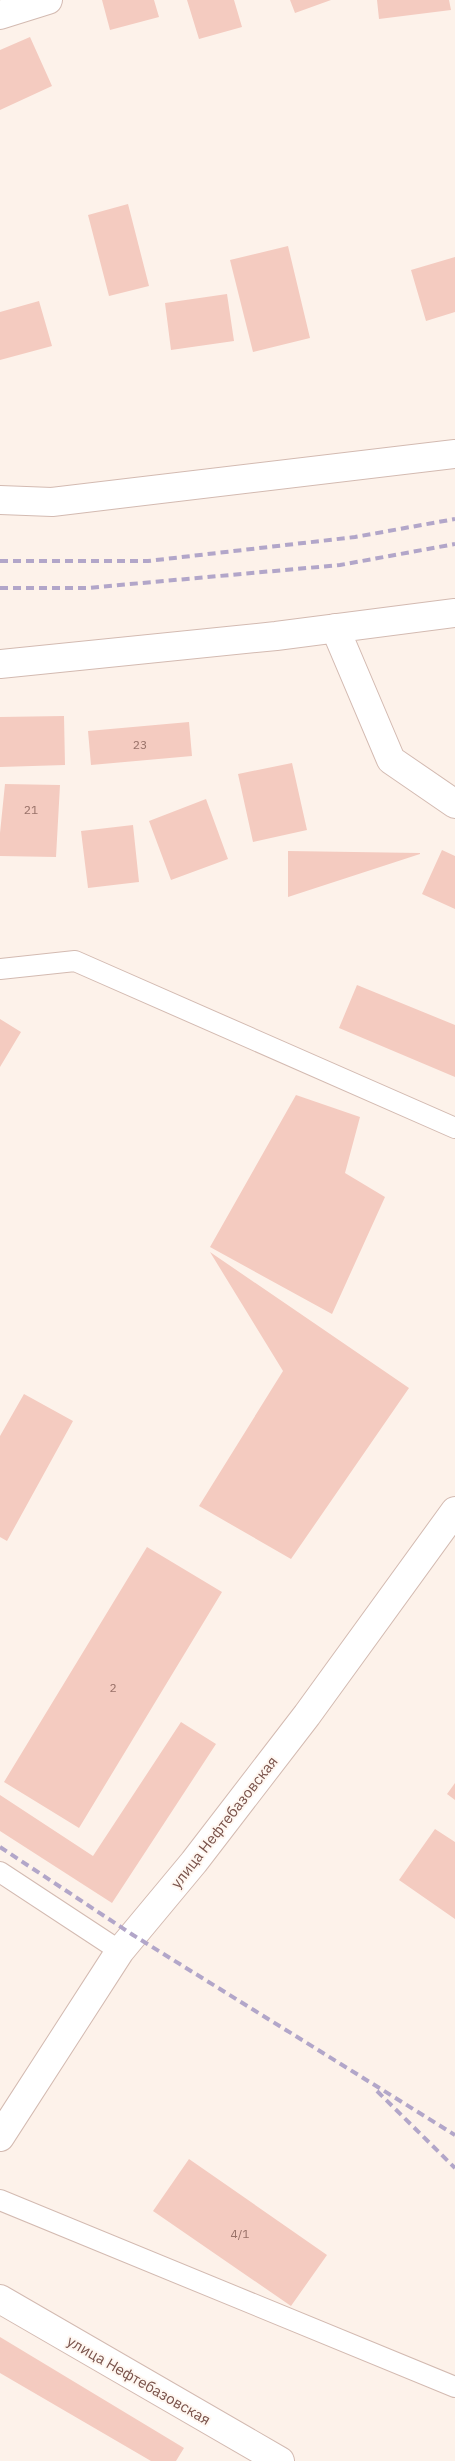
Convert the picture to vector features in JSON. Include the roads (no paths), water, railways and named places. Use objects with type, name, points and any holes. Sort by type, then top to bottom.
[{"type":"street","points":[[0,15],[48,0]]},
{"type":"street","points":[[0,500],[52,502],[455,454]]},
{"type":"street","points":[[0,664],[335,628],[455,613]]},
{"type":"street","points":[[335,628],[391,760],[455,804]]},
{"type":"street","name":"улица Нефтебазовская","points":[[0,2137],[120,1951],[194,1862],[307,1715],[455,1511]]},
{"type":"street","name":"улица Нефтебазовская","points":[[0,2299],[280,2461]]},
{"type":"lane","points":[[0,969],[75,961],[455,1128]]},
{"type":"lane","points":[[0,1872],[120,1951]]},
{"type":"lane","points":[[0,2200],[455,2387]]},
{"type":"railway","points":[[0,561],[148,561],[355,537],[455,519]]},
{"type":"railway","points":[[0,588],[87,588],[340,565],[455,544]]},
{"type":"railway","points":[[0,1847],[133,1935],[455,2135]]},
{"type":"railway","points":[[377,2091],[455,2168]]}]
